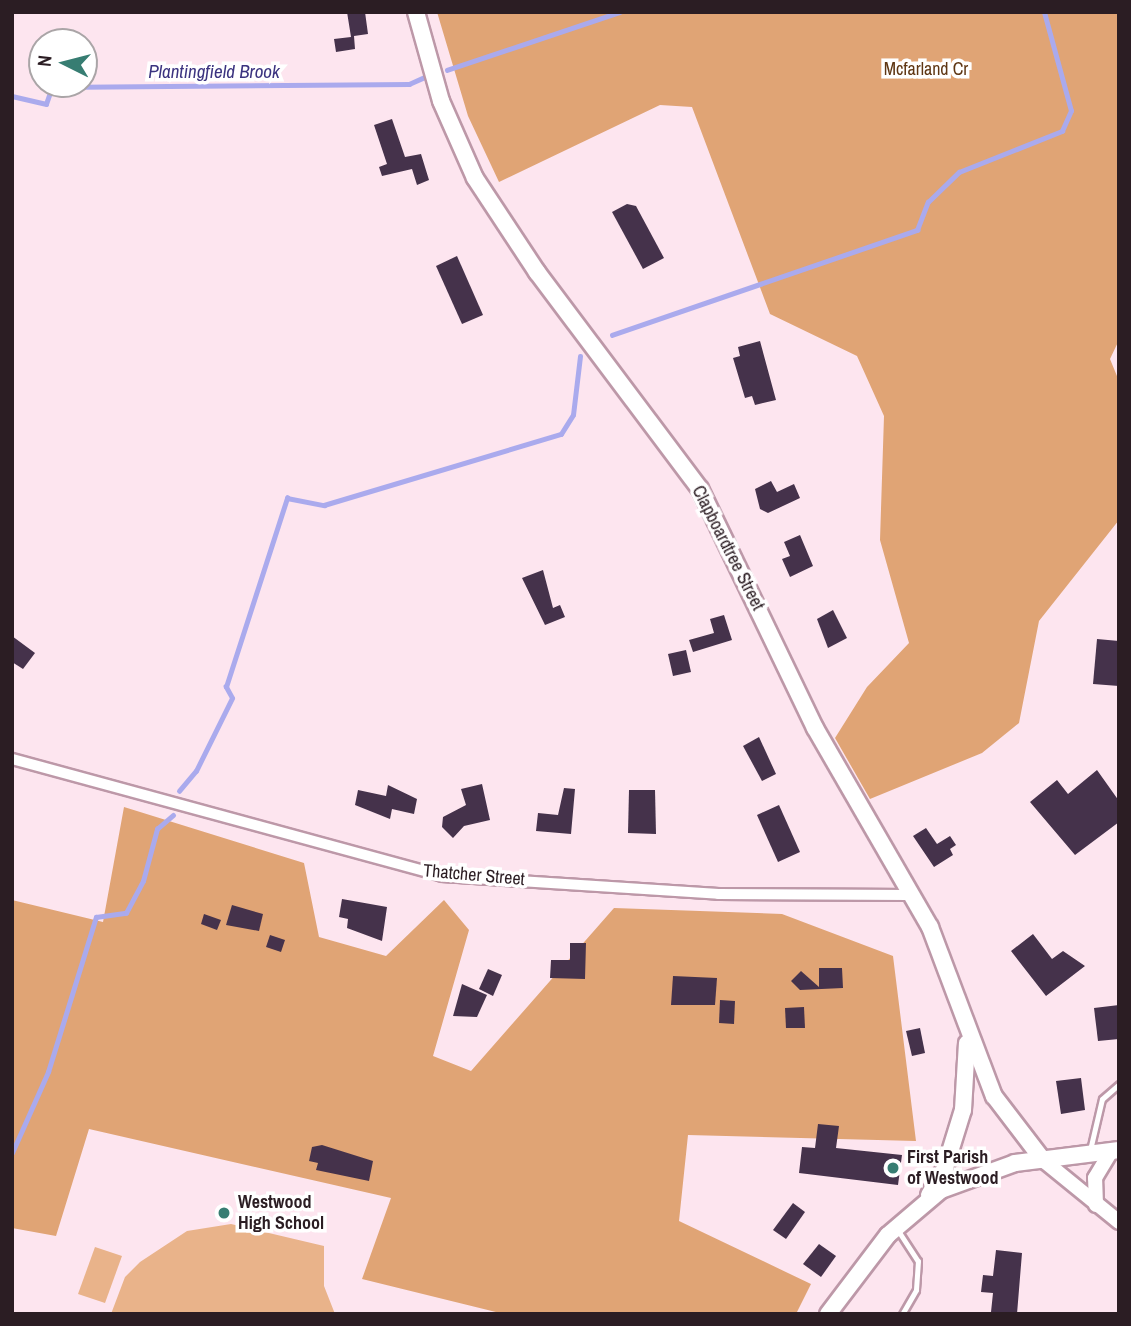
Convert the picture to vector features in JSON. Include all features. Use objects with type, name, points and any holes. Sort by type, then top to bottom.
[{"type":"main road","name":"Clapboardtree Street","points":[[416,12],[441,101],[475,178],[537,272],[700,489],[815,728],[948,968],[967,1031],[1006,1116],[1043,1160]]},
{"type":"main road","name":"Clapboardtree Street","points":[[921,1205],[945,1168],[963,1110],[967,1031]]},
{"type":"main road","points":[[828,1314],[896,1227],[921,1205],[988,1170],[1115,1151]]},
{"type":"street","name":"Thatcher Street","points":[[12,759],[442,876],[718,894],[909,895]]},
{"type":"street","points":[[1096,1205],[1095,1178],[1115,1151]]},
{"type":"street","name":"Clapboardtree Street","points":[[1043,1160],[1119,1222]]},
{"type":"lane","points":[[1090,1153],[1091,1126],[1102,1099],[1119,1084]]},
{"type":"lane","points":[[896,1227],[918,1261],[916,1290],[902,1314]]},
{"type":"shaded area","points":[[231,1224],[324,1246],[324,1286],[335,1314],[111,1314],[125,1277],[140,1262],[187,1231]]},
{"type":"shaded area","points":[[95,1247],[122,1256],[105,1303],[78,1294]]},
{"type":"green space","name":"Mcfarland Cr","points":[[437,12],[1119,12],[1119,340],[1110,359],[1119,381],[1119,520],[1039,621],[1019,723],[982,753],[870,799],[835,738],[867,687],[909,643],[880,540],[884,416],[857,356],[770,314],[692,107],[660,105],[499,182],[468,116]]},
{"type":"green space","points":[[124,807],[304,863],[319,937],[386,956],[444,900],[469,930],[433,1056],[471,1071],[614,908],[782,914],[893,956],[916,1141],[688,1135],[679,1221],[811,1284],[796,1314],[504,1314],[362,1279],[391,1198],[89,1129],[56,1236],[12,1228],[12,900],[103,922]]},
{"type":"building","points":[[347,12],[365,12],[368,34],[354,36],[355,49],[336,52],[334,39],[351,37]]},
{"type":"building","points":[[392,119],[405,157],[421,154],[429,180],[417,185],[412,169],[382,176],[379,167],[387,164],[374,125]]},
{"type":"building","points":[[627,204],[636,206],[664,258],[643,269],[612,212]]},
{"type":"building","points":[[457,256],[483,315],[462,324],[436,266]]},
{"type":"building","points":[[760,341],[776,400],[755,405],[752,396],[745,398],[733,358],[740,356],[738,347]]},
{"type":"building","points":[[771,481],[777,492],[794,484],[800,498],[768,513],[760,509],[755,489]]},
{"type":"building","points":[[800,535],[813,566],[790,577],[782,559],[790,556],[784,542]]},
{"type":"building","points":[[543,570],[553,608],[560,605],[565,617],[545,625],[522,578]]},
{"type":"building","points":[[833,610],[847,638],[828,648],[817,619]]},
{"type":"building","points":[[724,615],[732,640],[693,652],[689,640],[714,633],[710,619]]},
{"type":"building","points":[[12,636],[35,653],[23,669],[12,662]]},
{"type":"building","points":[[1097,639],[1119,641],[1119,686],[1093,684]]},
{"type":"building","points":[[686,650],[691,672],[673,676],[668,654]]},
{"type":"building","points":[[759,737],[776,774],[762,781],[743,746]]},
{"type":"building","points":[[1097,770],[1119,801],[1119,822],[1075,855],[1030,802],[1057,780],[1068,794]]},
{"type":"building","points":[[482,784],[490,820],[464,826],[453,838],[442,827],[443,817],[466,805],[461,789]]},
{"type":"building","points":[[388,785],[417,799],[414,814],[392,809],[390,819],[355,805],[358,790],[386,796]]},
{"type":"building","points":[[564,788],[575,789],[571,834],[536,831],[538,813],[558,815]]},
{"type":"building","points":[[629,790],[655,790],[656,834],[628,833]]},
{"type":"building","points":[[779,805],[800,852],[778,862],[757,815]]},
{"type":"building","points":[[926,828],[937,844],[950,836],[956,845],[950,849],[953,855],[934,867],[913,836]]},
{"type":"building","points":[[342,899],[387,907],[382,941],[347,928],[348,919],[339,917]]},
{"type":"building","points":[[232,905],[263,914],[259,931],[226,925]]},
{"type":"building","points":[[204,914],[221,920],[217,930],[201,924]]},
{"type":"building","points":[[1033,934],[1052,959],[1063,951],[1085,966],[1046,996],[1011,951]]},
{"type":"building","points":[[270,935],[285,940],[281,952],[266,947]]},
{"type":"building","points":[[570,943],[586,943],[585,979],[550,978],[551,960],[570,960]]},
{"type":"building","points":[[819,968],[842,968],[843,988],[800,990],[791,981],[801,971],[819,987]]},
{"type":"building","points":[[488,969],[502,975],[493,996],[479,989]]},
{"type":"building","points":[[673,976],[717,978],[715,1005],[671,1005]]},
{"type":"building","points":[[462,984],[487,995],[477,1017],[453,1016]]},
{"type":"building","points":[[720,1000],[735,1001],[734,1024],[719,1023]]},
{"type":"building","points":[[1119,1005],[1119,1039],[1098,1041],[1094,1008]]},
{"type":"building","points":[[804,1007],[805,1028],[786,1028],[785,1008]]},
{"type":"building","points":[[920,1028],[925,1053],[912,1056],[906,1031]]},
{"type":"building","points":[[1081,1078],[1085,1110],[1061,1114],[1056,1081]]},
{"type":"building","points":[[818,1124],[839,1126],[836,1148],[902,1155],[898,1185],[799,1173],[802,1147],[815,1148]]},
{"type":"building","points":[[322,1145],[373,1161],[369,1181],[316,1170],[318,1163],[309,1161],[312,1147]]},
{"type":"building","points":[[793,1203],[805,1212],[786,1239],[773,1230]]},
{"type":"building","points":[[819,1244],[836,1256],[821,1277],[803,1264]]},
{"type":"building","points":[[996,1250],[1022,1253],[1017,1314],[991,1312],[993,1293],[981,1292],[983,1275],[993,1276]]},
{"type":"waterway","name":"Plantingfield Brook","points":[[447,70],[619,12]]},
{"type":"waterway","points":[[612,335],[917,230],[928,202],[959,172],[1062,131],[1071,111],[1044,12]]},
{"type":"waterway","name":"Plantingfield Brook","points":[[12,96],[46,104],[52,87],[409,84],[427,76]]},
{"type":"waterway","points":[[179,791],[196,771],[232,698],[226,687],[287,498],[324,505],[561,434],[573,415],[580,356]]},
{"type":"waterway","points":[[12,1153],[48,1072],[96,917],[126,913],[143,881],[157,829],[173,815]]},
{"type":"place","name":"First Parish of Westwood","points":[[893,1168]]},
{"type":"place","name":"Westwood High School","points":[[224,1213]]}]
